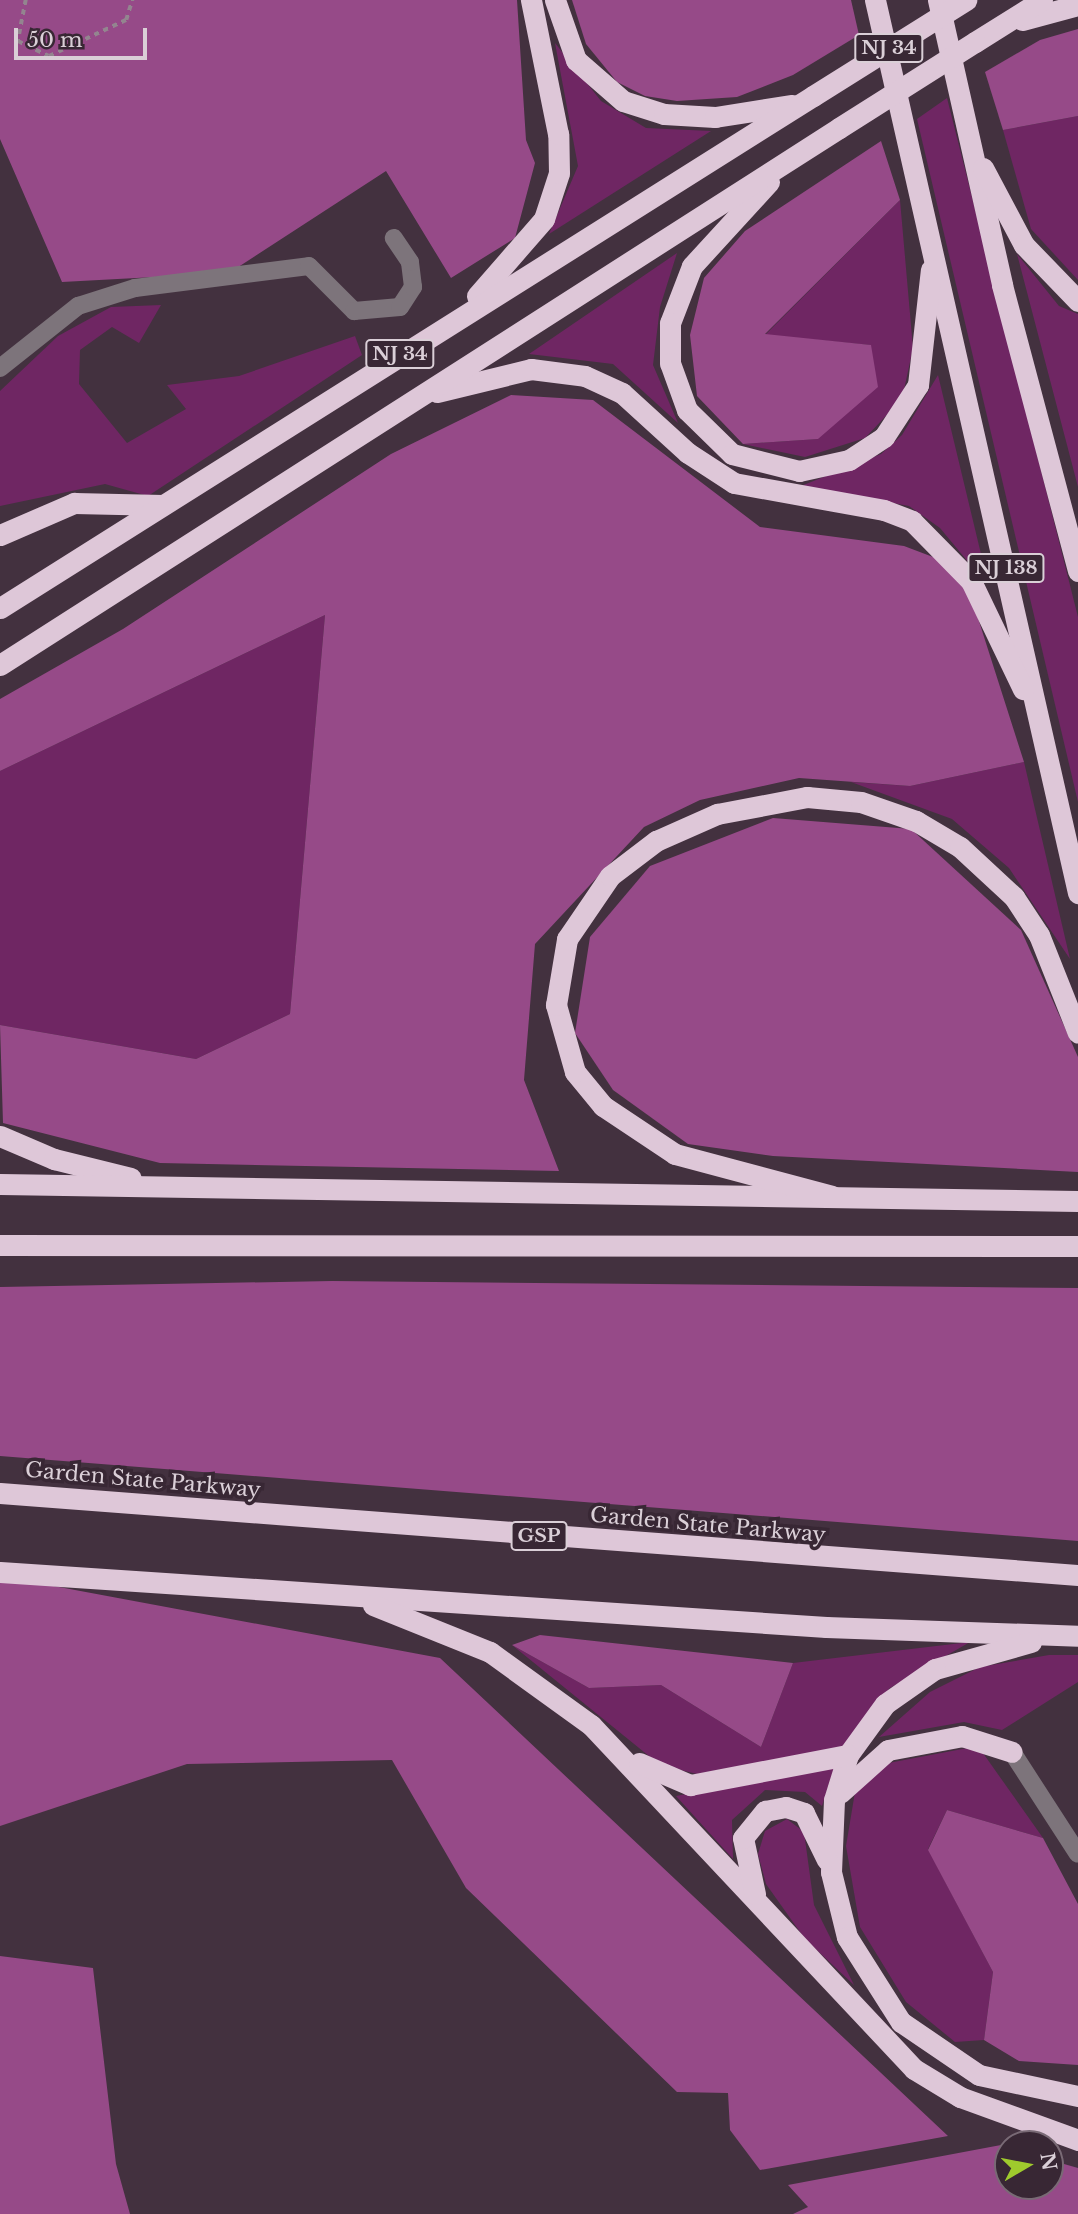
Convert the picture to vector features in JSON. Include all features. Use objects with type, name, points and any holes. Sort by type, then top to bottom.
[{"type":"highway","points":[[451,320],[516,258],[555,189],[560,147],[531,0]]},
{"type":"highway","points":[[555,0],[576,60],[599,85],[637,107],[715,117],[807,99]]},
{"type":"highway","name":"NJ 138","points":[[938,0],[969,139],[1078,571]]},
{"type":"highway","name":"NJ 34","points":[[0,608],[451,320],[966,0]]},
{"type":"highway","name":"NJ 34","points":[[0,665],[1042,0]]},
{"type":"highway","name":"NJ 138","points":[[878,3],[1078,893]]},
{"type":"highway","points":[[1003,24],[1078,5]]},
{"type":"highway","points":[[969,139],[1024,245],[1078,301]]},
{"type":"highway","points":[[799,154],[705,248],[675,302],[670,363],[687,410],[719,445],[755,464],[799,471],[849,460],[884,437],[908,406],[924,363],[933,243]]},
{"type":"highway","points":[[421,395],[531,369],[585,376],[622,393],[688,453],[734,483],[884,510],[912,521],[971,581],[1042,732]]},
{"type":"highway","points":[[0,535],[74,503],[163,505]]},
{"type":"highway","points":[[0,673],[50,634]]},
{"type":"highway","points":[[832,1196],[675,1154],[603,1107],[575,1072],[556,1005],[567,939],[602,886],[656,841],[717,814],[807,797],[861,802],[916,821],[960,847],[1014,898],[1039,935],[1078,1032]]},
{"type":"highway","points":[[0,1136],[54,1159],[160,1186]]},
{"type":"highway","points":[[0,1184],[1078,1201]]},
{"type":"highway","points":[[0,1245],[1078,1246]]},
{"type":"highway","name":"Garden State Parkway","points":[[0,1493],[1078,1575]]},
{"type":"highway","points":[[0,1572],[348,1597],[1078,1636]]},
{"type":"highway","points":[[348,1597],[490,1652],[619,1751],[664,1778],[690,1785],[848,1755]]},
{"type":"highway","points":[[831,1872],[834,1800],[848,1755],[885,1704],[934,1669],[1054,1636]]},
{"type":"highway","points":[[834,1800],[888,1750],[962,1736],[1012,1752]]},
{"type":"highway","points":[[619,1751],[762,1909],[914,2069],[960,2097],[1078,2140]]},
{"type":"highway","points":[[762,1909],[746,1874],[743,1838],[765,1811],[786,1807],[804,1813],[831,1872],[847,1937],[901,2022],[979,2076],[1078,2096]]},
{"type":"street","points":[[0,368],[78,306],[135,288],[309,266],[354,311],[400,307],[412,287],[410,261],[394,237]]},
{"type":"street","points":[[1012,1752],[1078,1854]]},
{"type":"path","points":[[26,0],[18,41],[49,56],[126,20],[132,0]]},
{"type":"shaded area","points":[[0,0],[517,0],[526,140],[535,163],[515,238],[451,278],[386,171],[229,273],[62,282],[0,139]]},
{"type":"shaded area","points":[[572,0],[851,0],[859,35],[793,75],[737,97],[677,101],[645,96],[617,82],[586,44]]},
{"type":"shaded area","points":[[1078,29],[1078,116],[1003,130],[985,72],[1040,40]]},
{"type":"shaded area","points":[[555,43],[601,101],[646,128],[711,131],[549,234],[578,166]]},
{"type":"shaded area","points":[[947,98],[1078,617],[1078,802],[917,119]]},
{"type":"shaded area","points":[[1078,116],[1078,280],[1031,229],[1003,130]]},
{"type":"shaded area","points":[[881,141],[900,200],[765,334],[871,345],[878,387],[818,439],[743,444],[697,396],[690,335],[704,278],[745,231]]},
{"type":"shaded area","points":[[900,200],[913,348],[902,399],[865,438],[805,457],[743,444],[818,439],[870,345],[765,335]]},
{"type":"shaded area","points":[[677,253],[660,307],[653,365],[678,423],[613,364],[529,354]]},
{"type":"shaded area","points":[[1017,254],[1059,306],[1078,314],[1078,487]]},
{"type":"shaded area","points":[[161,305],[139,343],[112,327],[80,350],[79,384],[127,443],[186,409],[167,385],[239,376],[355,336],[362,355],[148,496],[105,484],[0,506],[0,391],[58,336],[111,307]]},
{"type":"shaded area","points":[[938,375],[987,579],[984,581],[940,528],[909,506],[801,486],[881,454],[902,435]]},
{"type":"shaded area","points":[[511,395],[593,400],[760,527],[904,546],[962,568],[1024,762],[910,786],[799,778],[700,800],[644,827],[535,944],[524,1080],[559,1171],[160,1163],[3,1123],[0,1025],[196,1059],[290,1014],[325,615],[0,771],[0,699],[123,629],[391,454]]},
{"type":"shaded area","points":[[325,615],[290,1014],[196,1059],[0,1025],[0,771]]},
{"type":"shaded area","points":[[1024,762],[1070,959],[1009,868],[952,819],[851,782],[910,786]]},
{"type":"shaded area","points":[[773,818],[911,829],[1021,930],[1078,1057],[1078,1172],[773,1156],[688,1144],[613,1090],[575,1033],[590,937],[650,866]]},
{"type":"shaded area","points":[[332,1281],[1078,1288],[1078,1541],[0,1456],[0,1287]]},
{"type":"shaded area","points":[[0,1576],[440,1658],[948,2136],[760,2170],[730,2130],[728,2093],[677,2092],[466,1888],[392,1760],[187,1764],[0,1826]]},
{"type":"shaded area","points":[[540,1635],[793,1663],[761,1747],[661,1685],[589,1688],[512,1645]]},
{"type":"shaded area","points":[[970,1642],[890,1688],[842,1747],[697,1774],[660,1765],[512,1645],[589,1688],[661,1685],[761,1747],[793,1663]]},
{"type":"shaded area","points":[[1049,1655],[1078,1655],[1078,1682],[1002,1730],[964,1722],[879,1737],[930,1692],[980,1667]]},
{"type":"shaded area","points":[[978,1746],[1043,1838],[947,1810],[928,1849],[993,1972],[984,2040],[955,2042],[906,2002],[860,1927],[846,1846],[855,1792],[878,1765]]},
{"type":"shaded area","points":[[835,1766],[822,1806],[805,1792],[765,1790],[732,1820],[733,1859],[676,1796]]},
{"type":"shaded area","points":[[947,1810],[1043,1838],[1078,1904],[1078,2065],[1019,2061],[984,2040],[993,1972],[928,1850]]},
{"type":"shaded area","points":[[787,1819],[804,1832],[814,1905],[854,1985],[805,1939],[766,1884],[758,1854],[765,1831]]},
{"type":"shaded area","points":[[0,1956],[93,1968],[116,2164],[130,2214],[0,2214]]},
{"type":"shaded area","points":[[994,2146],[994,2200],[1064,2200],[1064,2164],[1078,2168],[1078,2214],[793,2214],[808,2207],[788,2185]]}]
